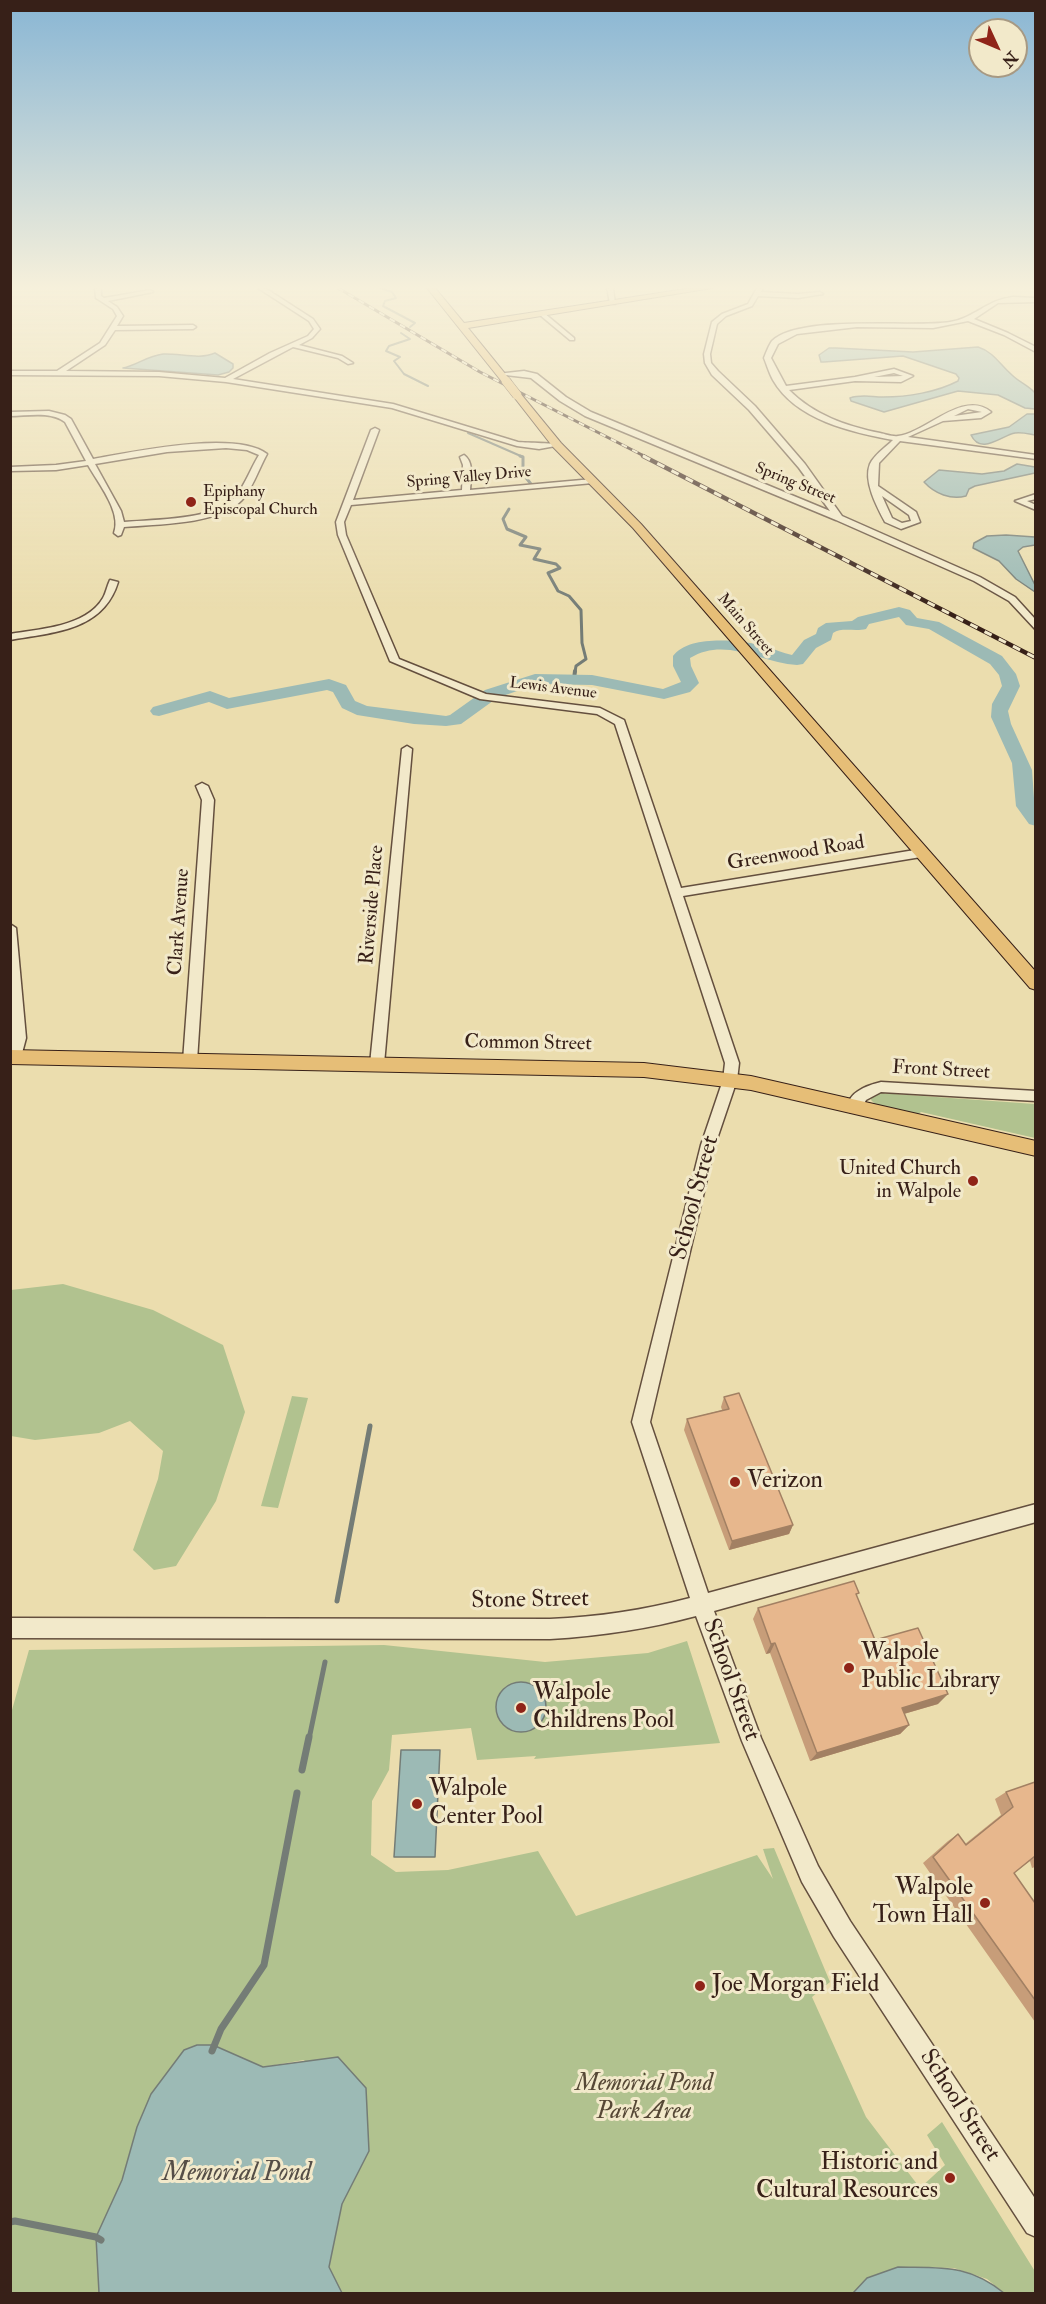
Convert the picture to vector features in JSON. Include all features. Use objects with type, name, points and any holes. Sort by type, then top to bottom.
[{"type":"main road","name":"Main Street","points":[[517,396],[557,445],[637,526],[1035,984]]},
{"type":"main road","name":"Common Street","points":[[12,1057],[592,1067],[644,1070],[730,1080],[1035,1149]]},
{"type":"street","points":[[326,396],[393,406],[517,444],[557,445]]},
{"type":"street","name":"Spring Street","points":[[558,396],[588,414],[839,518],[1002,592],[1018,604],[1035,627]]},
{"type":"street","points":[[739,396],[801,466],[839,518]]},
{"type":"street","points":[[793,396],[811,411],[828,420],[898,439],[1035,457]]},
{"type":"street","points":[[10,414],[64,416],[92,462],[117,511],[120,529],[195,518],[222,510],[240,498],[263,454],[252,448],[184,447],[92,462],[55,468],[10,469]]},
{"type":"street","points":[[874,487],[909,511],[915,517],[916,522],[907,526],[891,523],[882,509],[874,487],[873,467],[875,462],[898,439],[943,419]]},
{"type":"street","points":[[874,474],[909,441],[933,424]]},
{"type":"street","name":"Lewis Avenue","points":[[375,429],[340,522],[342,535],[395,661],[488,698],[600,711],[620,722],[728,1047],[732,1063],[730,1080]]},
{"type":"street","points":[[464,457],[467,465],[466,494]]},
{"type":"street","name":"Spring Valley Drive","points":[[348,503],[593,481]]},
{"type":"street","points":[[1035,496],[1019,501],[1035,508]]},
{"type":"street","points":[[10,637],[58,627],[89,615],[109,597],[113,582]]},
{"type":"street","name":"Riverside Place","points":[[377,1064],[407,749]]},
{"type":"street","name":"Clark Avenue","points":[[190,1061],[208,800],[202,786]]},
{"type":"street","name":"Greenwood Road","points":[[677,893],[921,853]]},
{"type":"street","points":[[10,928],[20,1038],[12,1057]]},
{"type":"street","name":"School Street","points":[[730,1080],[708,1144],[641,1422],[702,1605],[770,1785],[810,1874],[842,1929],[1035,2224]]},
{"type":"street","name":"Front Street","points":[[855,1108],[856,1102],[865,1092],[881,1087],[1035,1096]]},
{"type":"street","name":"Stone Street","points":[[10,1628],[550,1629],[619,1623],[702,1605],[1035,1513]]},
{"type":"green space","points":[[880,1093],[1035,1104],[1035,1138],[921,1112],[917,1115],[877,1106],[871,1100],[872,1096]]},
{"type":"green space","points":[[63,1284],[153,1310],[223,1345],[245,1412],[216,1501],[176,1566],[154,1570],[133,1550],[158,1479],[163,1451],[130,1421],[99,1433],[35,1440],[11,1436],[11,1290]]},
{"type":"green space","points":[[292,1396],[308,1398],[278,1508],[261,1506]]},
{"type":"green space","name":"Memorial Pond Park Area","points":[[687,1641],[720,1743],[534,1759],[536,1756],[477,1760],[471,1728],[392,1735],[389,1770],[372,1801],[371,1855],[396,1872],[448,1870],[538,1851],[576,1916],[757,1855],[773,1879],[763,1849],[774,1848],[830,1982],[812,1997],[866,2117],[920,2188],[945,2165],[927,2135],[942,2122],[1036,2273],[1035,2294],[1004,2293],[987,2279],[954,2268],[898,2267],[867,2278],[853,2294],[342,2293],[329,2267],[342,2204],[369,2151],[304,2060],[263,2067],[213,2045],[184,2050],[151,2094],[137,2127],[122,2180],[96,2237],[99,2293],[11,2294],[10,1717],[29,1650],[384,1645],[545,1662],[648,1653]]},
{"type":"water","points":[[942,396],[884,412],[851,401],[850,398]]},
{"type":"water","points":[[999,396],[1035,396],[1035,409],[1025,408]]},
{"type":"water","points":[[1027,414],[1035,414],[1035,435],[1015,433],[992,443],[980,444],[971,435],[1009,427]]},
{"type":"water","points":[[1017,464],[1035,467],[1035,473],[975,486],[969,489],[966,496],[944,495],[933,490],[924,482],[939,470],[982,474],[1004,471]]},
{"type":"water","points":[[987,536],[1035,537],[1035,545],[1023,547],[1018,551],[1035,585],[1035,592],[1016,579],[999,561],[973,548],[974,543]]},
{"type":"water","name":"Walpole Childrens Pool","points":[[521,1682],[539,1689],[546,1707],[539,1725],[521,1732],[503,1725],[496,1707],[503,1689]]},
{"type":"water","name":"Walpole Center Pool","points":[[401,1750],[440,1750],[435,1857],[394,1857]]},
{"type":"water","name":"Memorial Pond","points":[[197,2045],[213,2045],[263,2067],[338,2057],[366,2088],[369,2151],[342,2204],[329,2267],[342,2293],[99,2293],[96,2237],[122,2180],[137,2127],[151,2094],[184,2050]]},
{"type":"water","points":[[898,2267],[954,2269],[978,2277],[1004,2293],[853,2293],[867,2278]]},
{"type":"building","name":"Verizon","points":[[739,1393],[793,1525],[732,1541],[687,1419],[729,1409],[724,1397]]},
{"type":"building","name":"Walpole Public Library","points":[[854,1581],[859,1593],[856,1594],[875,1640],[918,1628],[948,1694],[902,1708],[909,1725],[817,1753],[775,1643],[771,1644],[758,1608]]},
{"type":"building","name":"Walpole Town Hall","points":[[1035,1782],[1035,1856],[1014,1873],[1035,1903],[1035,2000],[933,1857],[958,1834],[966,1845],[1013,1807],[1006,1792]]},
{"type":"waterway","points":[[468,433],[523,457]]},
{"type":"waterway","points":[[523,457],[523,474],[531,484]]},
{"type":"waterway","points":[[509,509],[503,519],[507,529],[526,537],[520,545],[540,549],[534,559],[556,564],[560,568],[548,573],[558,591],[569,596],[581,610],[582,643],[586,659],[576,666],[575,672]]},
{"type":"waterway","points":[[159,711],[210,696],[227,704],[329,684],[340,689],[348,704],[363,711],[414,719],[446,721],[455,720],[491,694],[535,679],[592,680],[664,694],[684,688],[690,683],[682,666],[681,656],[689,651],[709,646],[741,646],[797,660],[810,644],[825,636],[824,632],[832,627],[860,626],[859,622],[864,620],[899,612],[904,613],[912,622],[933,625],[996,660],[1007,674],[1011,686],[1000,704],[1000,717],[1021,763],[1026,806],[1036,820]]},
{"type":"waterway","points":[[574,679],[575,671]]},
{"type":"waterway","points":[[337,1601],[370,1426]]},
{"type":"waterway","points":[[309,1739],[325,1662]]},
{"type":"waterway","points":[[302,1770],[309,1737]]},
{"type":"waterway","points":[[212,2051],[221,2029],[264,1965],[297,1793]]},
{"type":"waterway","points":[[10,2222],[15,2221],[96,2237],[101,2240]]},
{"type":"railway","points":[[526,396],[646,457]]},
{"type":"railway","points":[[643,456],[1036,658]]},
{"type":"place","name":"Epiphany Episcopal Church","points":[[191,502]]},
{"type":"place","name":"United Church in Walpole","points":[[973,1181]]},
{"type":"place","name":"Verizon","points":[[735,1482]]},
{"type":"place","name":"Walpole Public Library","points":[[849,1668]]},
{"type":"place","name":"Walpole Childrens Pool","points":[[521,1708]]},
{"type":"place","name":"Walpole Center Pool","points":[[417,1804]]},
{"type":"place","name":"Walpole Town Hall","points":[[985,1903]]},
{"type":"place","name":"Joe Morgan Field","points":[[700,1986]]},
{"type":"place","name":"Historic and Cultural Resources","points":[[950,2178]]}]
